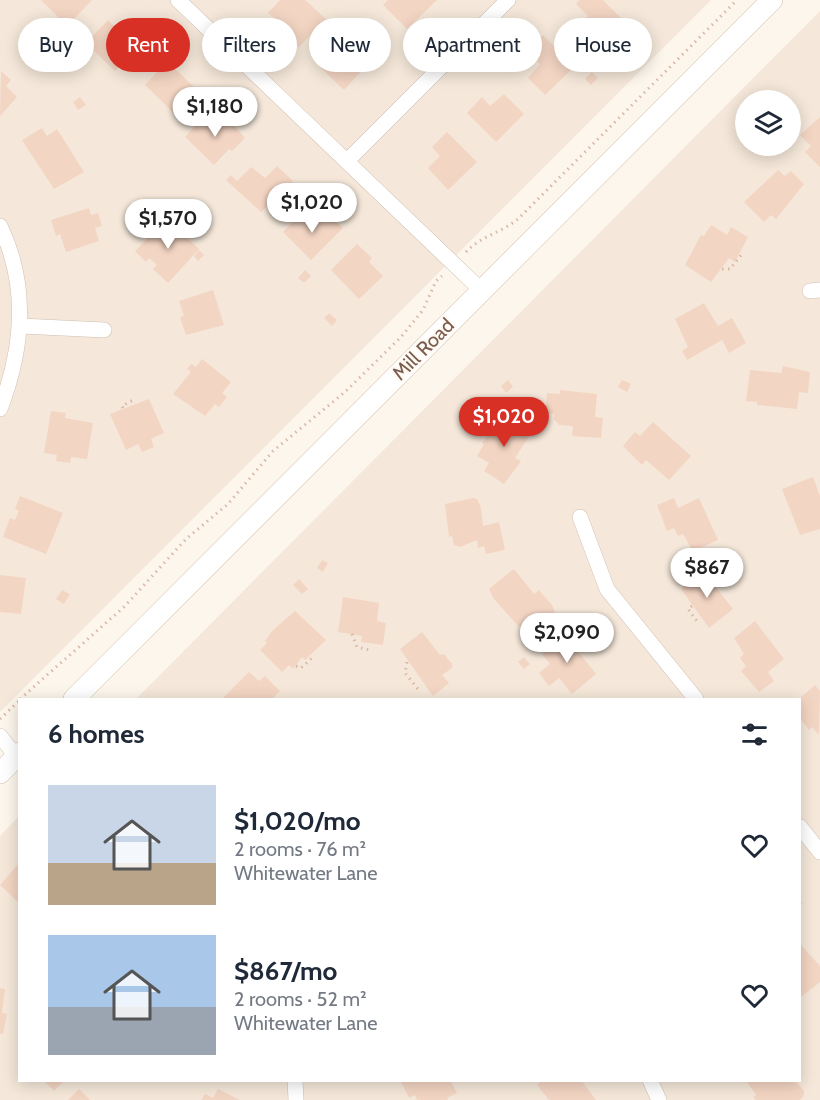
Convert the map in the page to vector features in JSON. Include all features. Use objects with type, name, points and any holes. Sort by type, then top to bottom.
[{"type":"street","points":[[178,0],[481,290]]},
{"type":"street","points":[[347,161],[508,0]]},
{"type":"street","name":"Mill Road","points":[[75,698],[772,0]]},
{"type":"street","points":[[0,226],[13,264],[19,293],[21,326],[15,363],[0,409]]},
{"type":"street","points":[[21,326],[104,330]]},
{"type":"street","points":[[580,517],[607,589],[695,698]]},
{"type":"street","points":[[0,736],[18,757],[0,773]]},
{"type":"street","points":[[801,828],[820,852]]},
{"type":"street","points":[[295,1082],[296,1100]]},
{"type":"street","points":[[651,1082],[659,1100]]},
{"type":"path","points":[[462,255],[479,239],[506,229],[518,219],[736,0]]},
{"type":"path","points":[[722,269],[730,269],[742,254]]},
{"type":"path","points":[[21,698],[124,607],[186,539],[228,504],[273,451],[338,399],[401,337],[415,322],[436,281],[444,274]]},
{"type":"path","points":[[123,408],[122,406],[133,400]]},
{"type":"path","points":[[692,606],[688,609],[699,624]]},
{"type":"path","points":[[352,634],[357,647],[370,650]]},
{"type":"path","points":[[296,666],[301,668],[312,658]]},
{"type":"path","points":[[407,662],[405,673],[418,689]]},
{"type":"path","points":[[0,719],[18,701]]},
{"type":"path","points":[[15,704],[18,707]]},
{"type":"shaded area","points":[[0,0],[711,0],[652,59],[652,18],[554,18],[554,72],[639,72],[0,712]]},
{"type":"shaded area","points":[[820,11],[820,1100],[0,1100],[0,836],[18,817],[18,1082],[801,1082],[801,698],[137,698],[735,96],[735,156],[801,156],[801,90],[741,90]]},
{"type":"building","points":[[41,0],[92,0],[75,18],[59,18]]},
{"type":"building","points":[[280,0],[305,0],[325,18],[309,18],[309,37],[299,47],[297,45],[297,18],[274,18],[268,13]]},
{"type":"building","points":[[388,0],[437,0],[418,18],[403,18],[403,25],[383,5]]},
{"type":"building","points":[[579,0],[603,0],[621,18],[586,18],[588,16],[576,4]]},
{"type":"building","points":[[106,22],[106,62],[94,51],[94,35]]},
{"type":"building","points":[[542,36],[554,46],[554,72],[569,72],[545,95],[528,78],[533,72],[542,72]]},
{"type":"building","points":[[1,71],[11,80],[6,86],[17,97],[0,116]]},
{"type":"building","points":[[157,72],[178,72],[196,89],[196,93],[175,114],[145,85]]},
{"type":"building","points":[[325,72],[360,72],[344,90]]},
{"type":"building","points":[[592,72],[598,78],[591,85],[585,79]]},
{"type":"building","points":[[504,94],[524,114],[496,142],[467,113],[482,97],[490,106]]},
{"type":"building","points":[[80,97],[86,105],[78,110],[73,102]]},
{"type":"building","points":[[206,115],[219,126],[227,118],[245,138],[232,151],[229,149],[214,165],[185,137]]},
{"type":"building","points":[[820,117],[820,167],[805,152],[811,146],[801,134]]},
{"type":"building","points":[[42,128],[47,136],[57,129],[84,172],[54,189],[22,140]]},
{"type":"building","points":[[447,132],[477,162],[448,190],[428,168],[440,156],[432,147]]},
{"type":"building","points":[[277,166],[293,181],[261,212],[226,180],[231,175],[237,181],[251,167],[265,178]]},
{"type":"building","points":[[778,170],[785,176],[791,171],[804,184],[776,219],[771,215],[764,222],[744,202]]},
{"type":"building","points":[[89,208],[91,215],[98,213],[102,226],[95,228],[99,241],[66,252],[60,234],[56,236],[51,220]]},
{"type":"building","points":[[326,213],[343,228],[311,260],[283,232],[301,214],[315,225]]},
{"type":"building","points":[[167,219],[199,249],[168,283],[153,269],[157,265],[149,258],[146,262],[135,251]]},
{"type":"building","points":[[711,225],[727,235],[731,227],[748,237],[735,262],[729,258],[711,282],[685,265],[701,235],[704,236]]},
{"type":"building","points":[[357,244],[372,258],[369,262],[383,276],[359,299],[331,270]]},
{"type":"building","points":[[199,250],[204,255],[198,261],[194,256]]},
{"type":"building","points":[[305,270],[311,276],[304,283],[298,278]]},
{"type":"building","points":[[213,290],[224,325],[186,335],[180,317],[184,316],[179,301]]},
{"type":"building","points":[[704,303],[718,326],[732,318],[746,343],[729,353],[722,340],[687,360],[682,351],[688,347],[675,319]]},
{"type":"building","points":[[329,313],[337,320],[332,326],[324,318]]},
{"type":"building","points":[[202,359],[231,382],[222,393],[227,397],[219,407],[215,404],[205,416],[173,394],[191,372],[187,369],[191,364],[196,367]]},
{"type":"building","points":[[783,366],[810,372],[808,393],[799,392],[797,409],[757,405],[757,402],[746,401],[750,370],[781,373]]},
{"type":"building","points":[[508,380],[513,387],[506,393],[501,386]]},
{"type":"building","points":[[622,380],[631,384],[627,392],[618,387]]},
{"type":"building","points":[[560,390],[597,394],[595,417],[603,418],[601,438],[572,436],[573,426],[559,425],[554,419],[555,414],[545,413],[547,393],[560,394]]},
{"type":"building","points":[[149,399],[164,433],[151,439],[154,447],[142,452],[138,444],[126,450],[110,414]]},
{"type":"building","points":[[51,411],[66,413],[65,418],[93,423],[87,459],[71,457],[70,463],[56,461],[57,455],[44,453]]},
{"type":"building","points":[[503,414],[532,432],[515,458],[521,461],[504,484],[484,471],[489,463],[477,456],[484,444],[482,443]]},
{"type":"building","points":[[653,422],[691,456],[669,480],[646,460],[642,465],[623,446],[635,432],[640,436]]},
{"type":"building","points":[[813,477],[820,496],[820,529],[800,535],[782,489]]},
{"type":"building","points":[[20,496],[63,513],[46,554],[3,537],[10,518],[15,520],[19,511],[15,509]]},
{"type":"building","points":[[674,498],[678,508],[699,498],[718,540],[693,551],[683,534],[678,536],[674,528],[667,531],[657,505]]},
{"type":"building","points":[[477,499],[481,508],[483,526],[499,522],[505,550],[486,554],[484,546],[478,548],[477,540],[460,547],[454,545],[452,536],[449,537],[445,504]]},
{"type":"building","points":[[322,560],[328,563],[323,572],[317,568]]},
{"type":"building","points":[[515,570],[534,594],[539,590],[552,605],[555,612],[540,625],[534,618],[519,627],[494,599],[489,589]]},
{"type":"building","points":[[703,571],[733,609],[709,628],[681,589]]},
{"type":"building","points":[[0,575],[26,578],[21,614],[0,612]]},
{"type":"building","points":[[299,579],[308,589],[302,594],[293,585]]},
{"type":"building","points":[[62,590],[70,594],[64,604],[56,599]]},
{"type":"building","points":[[343,597],[379,603],[377,621],[386,623],[383,645],[361,642],[362,636],[338,632]]},
{"type":"building","points":[[295,611],[326,640],[305,660],[302,657],[293,669],[289,665],[282,672],[260,650],[267,643],[265,641],[272,631]]},
{"type":"building","points":[[755,621],[784,659],[768,672],[774,681],[759,692],[741,671],[746,666],[740,658],[744,654],[734,638]]},
{"type":"building","points":[[571,630],[583,645],[577,650],[596,674],[572,694],[559,678],[549,686],[539,673],[550,664],[542,654]]},
{"type":"building","points":[[422,632],[440,655],[444,654],[452,664],[452,668],[442,675],[449,683],[433,696],[400,649]]},
{"type":"building","points":[[524,657],[530,664],[524,669],[518,662]]},
{"type":"building","points":[[249,672],[259,681],[265,676],[280,691],[273,698],[223,698]]},
{"type":"building","points":[[815,685],[820,691],[819,735],[812,727],[809,730],[801,719],[800,698]]},
{"type":"building","points":[[18,864],[18,902],[0,885]]},
{"type":"building","points":[[801,945],[820,966],[820,982],[801,997]]},
{"type":"building","points":[[0,988],[5,989],[2,1013],[7,1014],[3,1034],[0,1034]]},
{"type":"building","points":[[45,1082],[63,1082],[54,1091]]},
{"type":"building","points":[[401,1082],[451,1082],[457,1093],[447,1098],[448,1100],[417,1100],[415,1095],[409,1098]]},
{"type":"building","points":[[541,1082],[582,1082],[596,1100],[549,1100],[537,1085]]},
{"type":"building","points":[[747,1082],[797,1082],[804,1091],[804,1096],[800,1100],[756,1100],[753,1097],[756,1095]]},
{"type":"building","points":[[79,1089],[90,1100],[68,1100]]},
{"type":"building","points":[[218,1089],[240,1100],[201,1100],[205,1094],[213,1098]]}]
